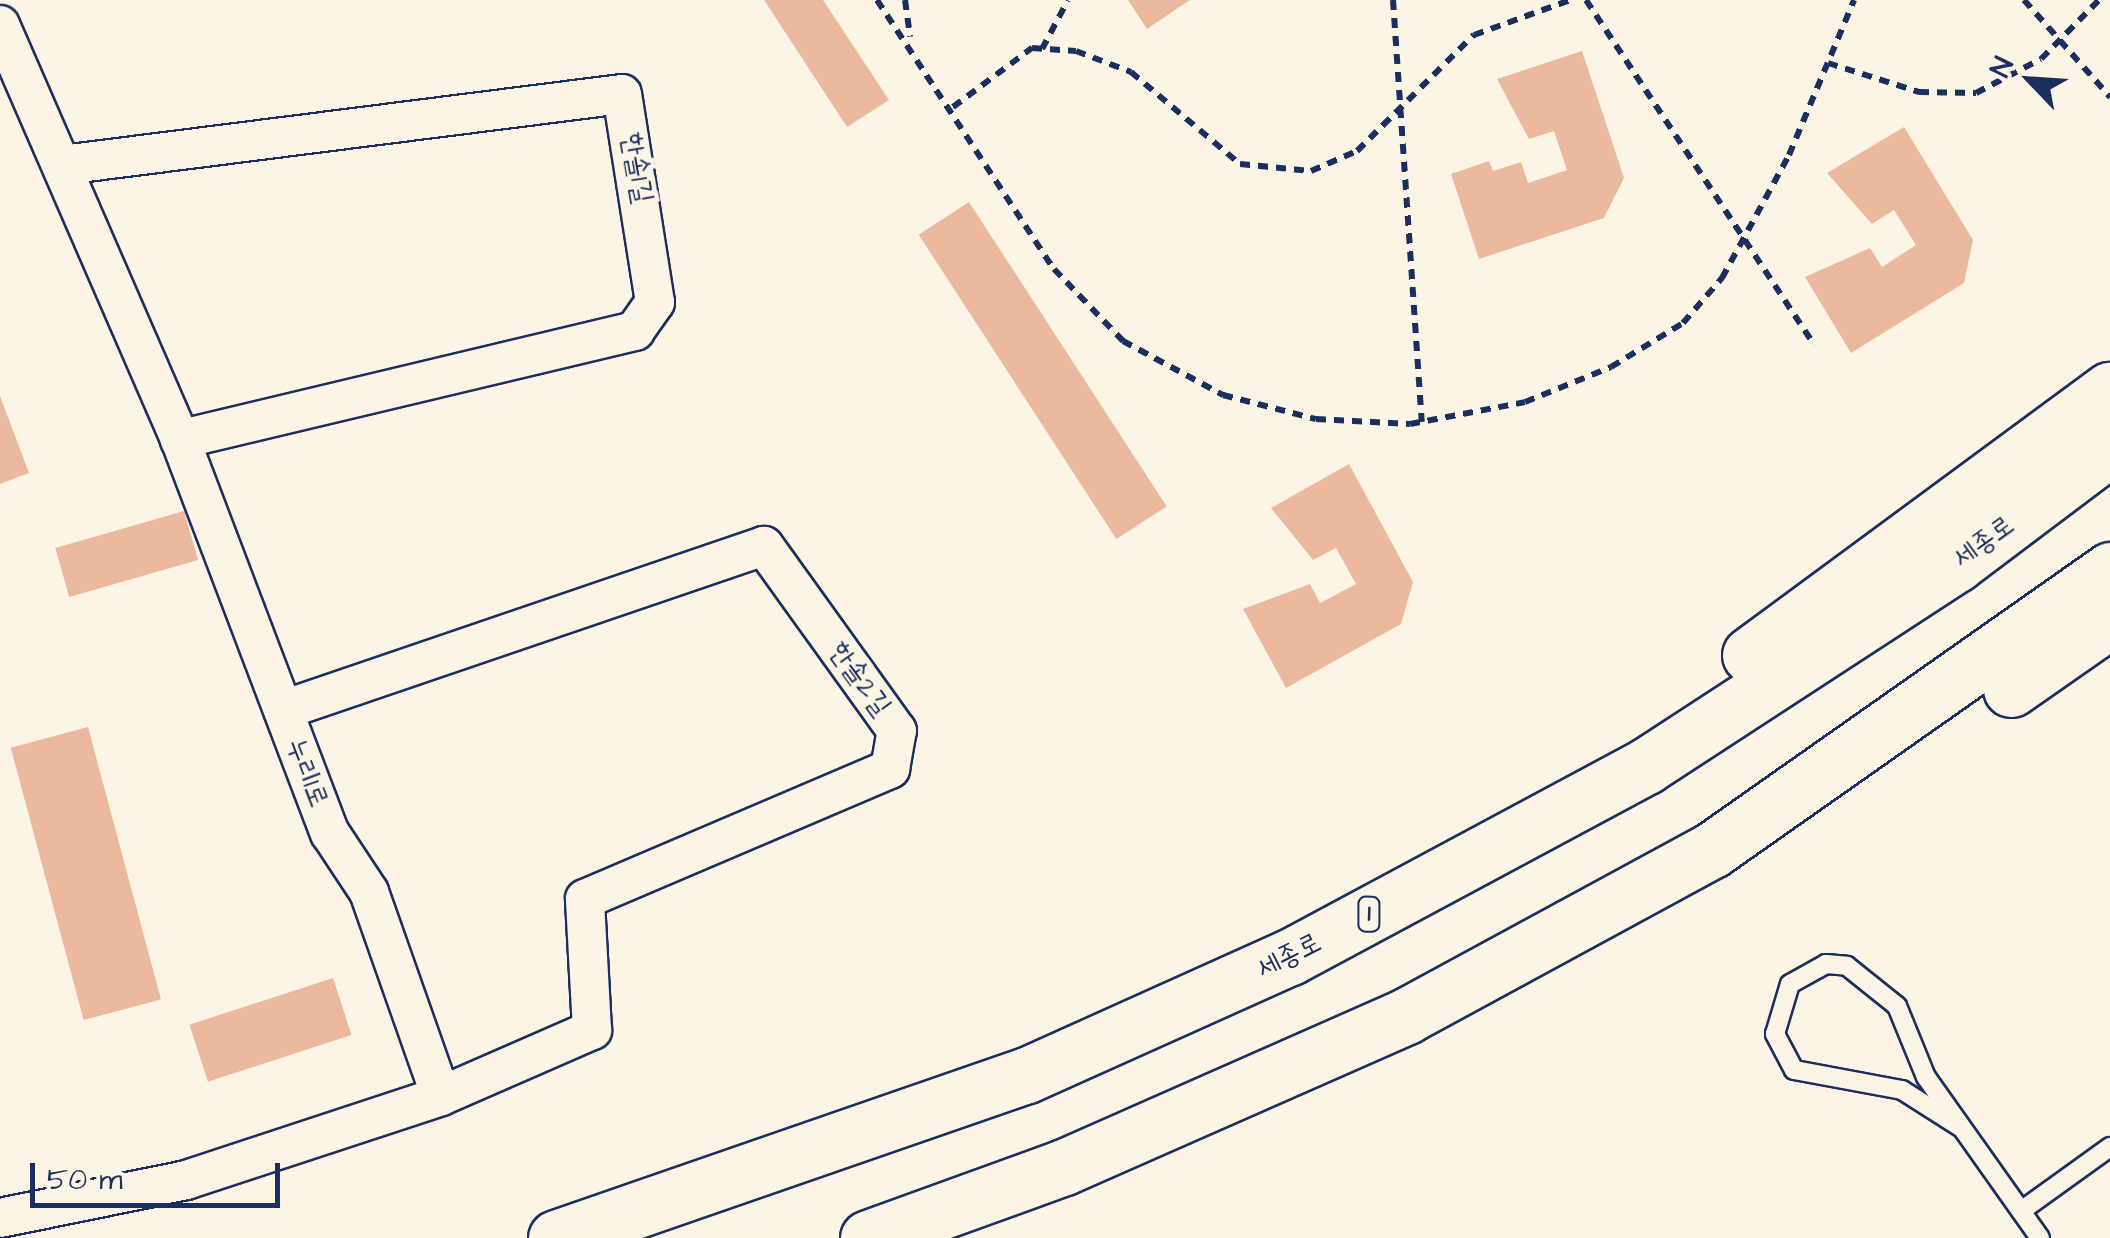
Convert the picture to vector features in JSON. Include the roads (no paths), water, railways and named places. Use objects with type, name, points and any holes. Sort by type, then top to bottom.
[{"type":"highway","points":[[1290,957],[1582,773],[2110,390]]},
{"type":"highway","name":"세종로","points":[[556,1238],[1026,1075],[1290,957],[1646,766],[1956,564],[2110,448]]},
{"type":"highway","points":[[868,1238],[1064,1167],[1406,1016],[1712,850],[2110,570]]},
{"type":"highway","points":[[1276,1074],[1552,966],[1840,803],[2110,620]]},
{"type":"street","name":"누리1로","points":[[0,25],[180,439],[330,834],[369,892],[441,1096]]},
{"type":"street","name":"한솔1길","points":[[63,165],[622,94],[655,302],[635,330],[180,439]]},
{"type":"street","name":"한솔2길","points":[[282,710],[764,546],[897,731],[890,770],[602,884],[585,898],[580,926],[592,1030],[441,1096]]},
{"type":"street","points":[[0,1218],[186,1180],[441,1096]]},
{"type":"lane","points":[[1960,1128],[1902,1090],[1794,1070],[1775,1034],[1790,984],[1826,964],[1866,976],[1897,1006],[1960,1128],[2040,1238]]},
{"type":"lane","points":[[2021,1211],[2110,1146]]}]
